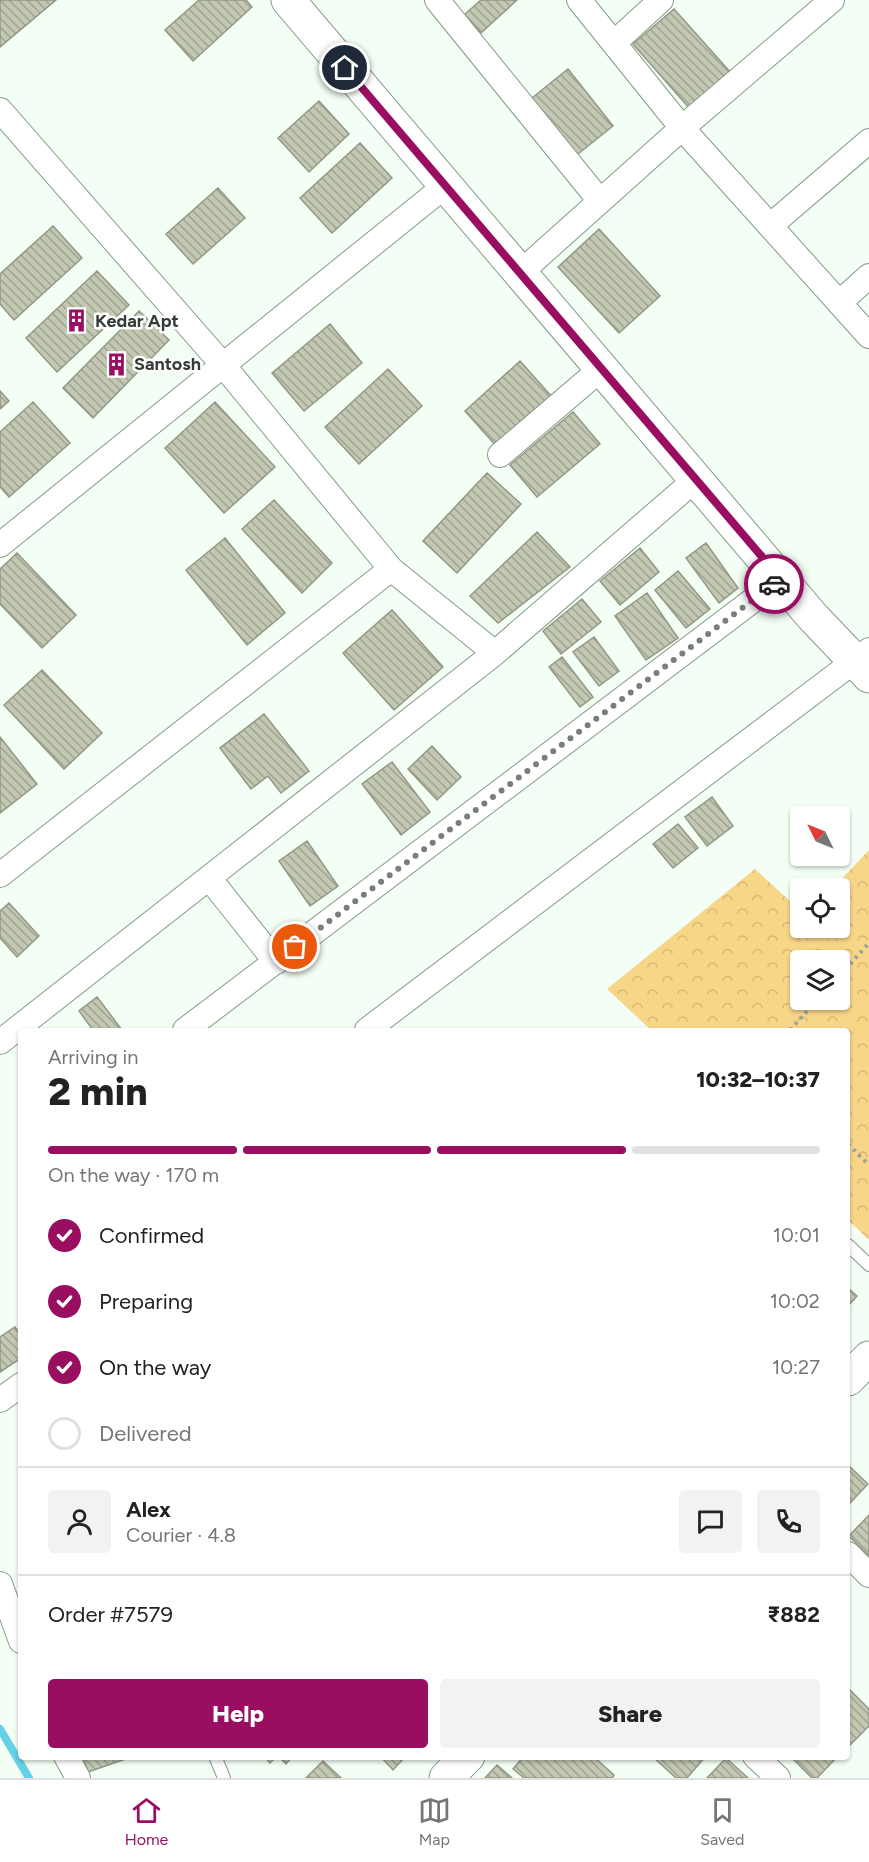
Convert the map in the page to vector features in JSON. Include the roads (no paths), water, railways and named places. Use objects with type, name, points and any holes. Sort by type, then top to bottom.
[{"type":"street","points":[[288,0],[781,579],[865,662],[370,1028]]},
{"type":"street","points":[[437,0],[600,201]]},
{"type":"street","points":[[579,0],[682,128],[869,336]]},
{"type":"street","points":[[614,43],[661,0]]},
{"type":"street","points":[[521,272],[682,128],[832,0]]},
{"type":"street","points":[[0,110],[223,366],[390,569],[495,653]]},
{"type":"street","points":[[770,226],[869,141]]},
{"type":"street","points":[[3,536],[223,366],[446,186]]},
{"type":"street","points":[[839,303],[869,276]]},
{"type":"street","points":[[500,455],[602,368]]},
{"type":"street","points":[[0,1042],[495,653],[696,479]]},
{"type":"street","points":[[0,875],[390,569]]},
{"type":"street","points":[[188,1028],[781,579]]},
{"type":"street","points":[[209,878],[276,962]]},
{"type":"street","points":[[850,1377],[869,1358]]},
{"type":"street","points":[[0,1400],[18,1387]]},
{"type":"street","points":[[850,1556],[869,1575]]},
{"type":"street","points":[[0,1584],[18,1633]]},
{"type":"street","points":[[68,1760],[78,1778]]},
{"type":"street","points":[[446,1778],[464,1760]]},
{"type":"street","points":[[759,1760],[778,1778]]},
{"type":"lane","points":[[850,1247],[869,1265]]},
{"type":"lane","points":[[217,1760],[224,1778]]},
{"type":"waterway","points":[[0,1729],[18,1759]]},
{"type":"waterway","points":[[18,1760],[29,1778]]},
{"type":"place","name":"Kedar Apt","points":[[77,321]]},
{"type":"place","name":"Santosh","points":[[116,364]]}]
